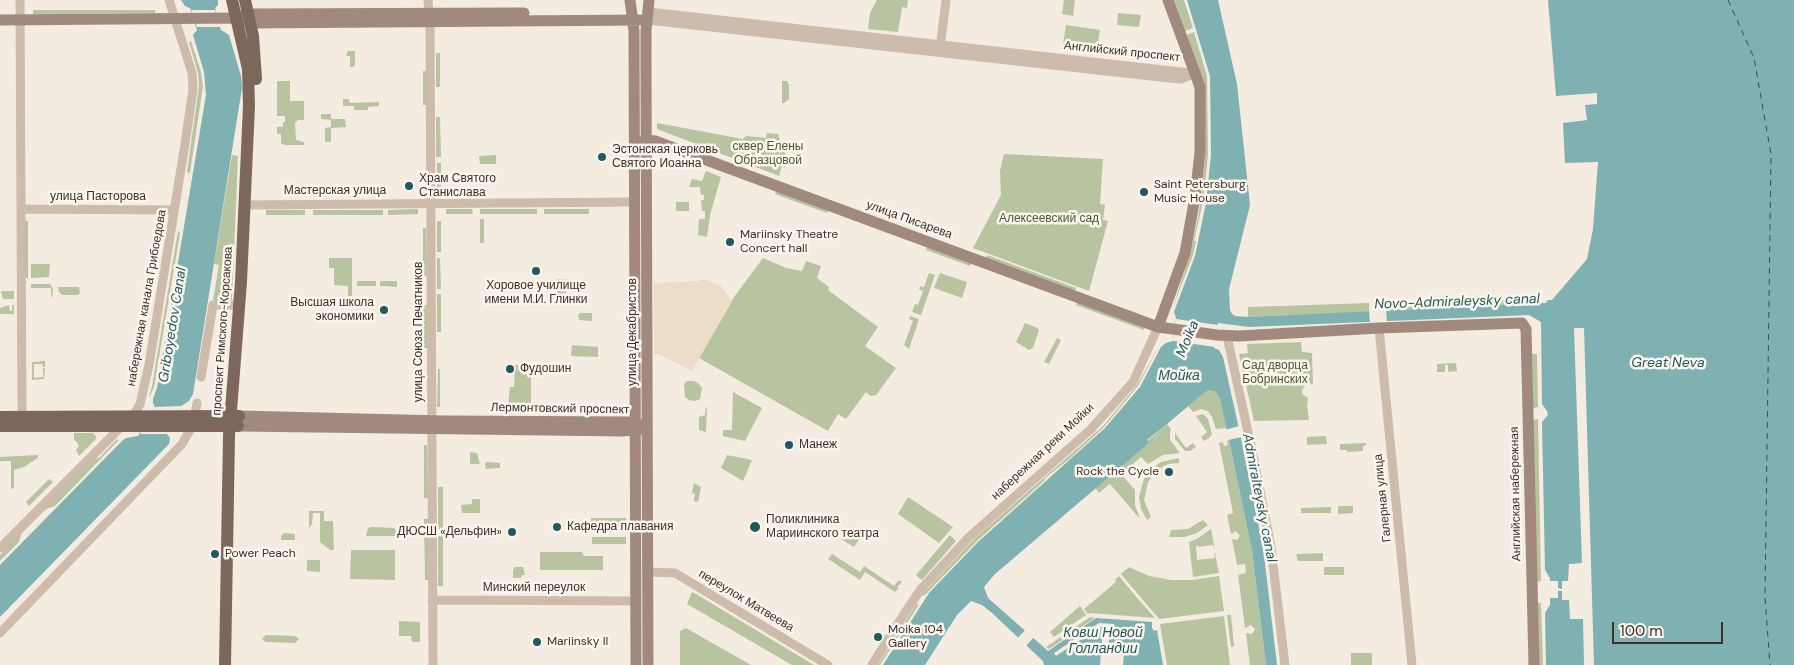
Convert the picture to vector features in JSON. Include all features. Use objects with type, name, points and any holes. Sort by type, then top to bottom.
[{"type":"main road","name":"проспект Римского-Корсакова","points":[[232,0],[246,18]]},
{"type":"main road","name":"проспект Римского-Корсакова","points":[[233,665],[234,421],[249,204],[249,87],[245,0]]},
{"type":"main road","name":"улица Декабристов","points":[[630,0],[634,31],[636,665]]},
{"type":"main road","name":"улица Декабристов","points":[[648,665],[646,31],[649,0]]},
{"type":"main road","name":"набережная реки Мойки","points":[[1158,326],[1185,253],[1195,197],[1200,152],[1201,93],[1168,0]]},
{"type":"main road","name":"Английский проспект","points":[[175,19],[648,16]]},
{"type":"main road","points":[[0,20],[175,19]]},
{"type":"main road","points":[[634,145],[646,140]]},
{"type":"main road","name":"улица Писарева","points":[[646,140],[658,142],[1158,326],[1222,336],[1522,323]]},
{"type":"main road","name":"проспект Римского-Корсакова","points":[[225,665],[240,305],[249,204]]},
{"type":"main road","name":"Английская набережная","points":[[1522,323],[1526,329],[1534,665]]},
{"type":"main road","name":"Лермонтовский проспект","points":[[126,421],[173,421],[195,415],[234,421],[647,427]]},
{"type":"main road","points":[[0,417],[22,422]]},
{"type":"main road","points":[[0,426],[22,422],[126,421]]},
{"type":"street","points":[[20,0],[22,422]]},
{"type":"street","name":"набережная канала Грибоедова","points":[[0,548],[126,421],[139,406],[145,387],[193,89],[192,73],[169,0]]},
{"type":"street","name":"улица Союза Печатников","points":[[428,0],[430,18],[433,665]]},
{"type":"street","points":[[940,48],[946,0]]},
{"type":"street","name":"Английский проспект","points":[[648,16],[940,48],[1181,79],[1195,73]]},
{"type":"street","name":"Мастерская улица","points":[[249,204],[635,202]]},
{"type":"street","name":"улица Пасторова","points":[[21,209],[174,210]]},
{"type":"street","points":[[201,377],[213,305],[240,305]]},
{"type":"street","name":"набережная реки Мойки","points":[[872,665],[921,589],[969,537],[1091,429],[1132,382],[1158,326]]},
{"type":"street","name":"Галерная улица","points":[[1379,328],[1412,665]]},
{"type":"street","points":[[1222,336],[1248,430],[1271,547],[1286,665]]},
{"type":"street","points":[[0,633],[182,444],[195,415]]},
{"type":"street","name":"переулок Матвеева","points":[[648,572],[675,573],[828,665]]},
{"type":"street","name":"Минский переулок","points":[[432,600],[636,601]]},
{"type":"green space","points":[[877,0],[908,0],[907,8],[902,7],[898,32],[868,29],[870,13]]},
{"type":"green space","points":[[1064,0],[1075,0],[1073,16],[1062,14]]},
{"type":"green space","points":[[1174,0],[1184,0],[1193,28],[1185,31]]},
{"type":"green space","points":[[33,10],[155,10],[155,13],[33,14]]},
{"type":"green space","points":[[1118,13],[1141,15],[1139,27],[1117,25]]},
{"type":"green space","points":[[1066,25],[1100,30],[1097,49],[1063,45]]},
{"type":"green space","points":[[1194,32],[1207,76],[1208,155],[1203,202],[1194,241],[1196,241],[1193,255],[1172,310],[1190,255],[1201,197],[1205,155],[1187,35]]},
{"type":"green space","points":[[191,41],[201,72],[203,86],[190,173],[187,172],[199,86],[198,73],[189,42]]},
{"type":"green space","points":[[348,51],[355,51],[355,65],[353,67],[350,67],[350,56],[346,56]]},
{"type":"green space","points":[[436,53],[440,53],[440,87],[436,87]]},
{"type":"green space","points":[[423,71],[426,71],[426,105],[423,105]]},
{"type":"green space","points":[[277,81],[290,81],[290,101],[304,101],[304,120],[298,120],[295,123],[296,140],[304,142],[304,145],[284,145],[281,143],[281,134],[277,134],[277,127],[283,127],[285,116],[277,116]]},
{"type":"green space","points":[[782,81],[787,81],[789,85],[789,99],[784,103],[782,103]]},
{"type":"green space","points":[[343,99],[349,99],[350,103],[379,102],[379,106],[368,107],[368,110],[354,110],[354,106],[343,106]]},
{"type":"green space","points":[[321,114],[331,114],[331,119],[345,119],[346,127],[331,128],[331,142],[325,142],[325,128],[331,127],[331,120],[321,119]]},
{"type":"green space","points":[[436,117],[440,117],[441,157],[436,157]]},
{"type":"green space","name":"сквер Елены Образцовой","points":[[657,123],[743,139],[746,136],[766,138],[767,133],[778,134],[781,144],[788,145],[779,176],[657,129]]},
{"type":"green space","name":"Алексеевский сад","points":[[1004,154],[1103,159],[1100,204],[1105,205],[1103,220],[1108,221],[1089,291],[973,248],[1001,195],[1000,171]]},
{"type":"green space","points":[[232,155],[238,156],[232,300],[216,301],[213,300],[219,265],[214,264]]},
{"type":"green space","points":[[496,155],[496,164],[480,164],[479,156]]},
{"type":"green space","points":[[437,163],[441,163],[441,189],[437,189]]},
{"type":"green space","points":[[706,171],[721,177],[710,215],[707,237],[698,235],[699,219],[705,219],[705,211],[702,211],[701,200],[704,200],[704,195],[701,195],[700,187],[689,187],[692,179],[702,181]]},
{"type":"green space","points":[[776,191],[828,210],[827,213],[775,194]]},
{"type":"green space","points":[[676,202],[689,202],[689,211],[676,211]]},
{"type":"green space","points":[[418,209],[418,214],[388,215],[388,210]]},
{"type":"green space","points":[[446,209],[472,209],[473,214],[446,214]]},
{"type":"green space","points":[[480,209],[537,209],[537,214],[480,214]]},
{"type":"green space","points":[[544,209],[589,209],[589,214],[544,214]]},
{"type":"green space","points":[[266,210],[305,210],[305,215],[266,215]]},
{"type":"green space","points":[[313,210],[383,210],[383,215],[313,215]]},
{"type":"green space","points":[[480,219],[484,219],[484,243],[480,243]]},
{"type":"green space","points":[[25,221],[28,221],[28,278],[25,278]]},
{"type":"green space","points":[[437,221],[441,221],[441,252],[437,252]]},
{"type":"green space","points":[[423,228],[426,228],[427,276],[423,276]]},
{"type":"green space","points":[[178,231],[180,233],[154,387],[149,396],[152,386]]},
{"type":"green space","points":[[927,247],[971,263],[970,266],[926,250]]},
{"type":"green space","points":[[987,255],[1076,288],[1075,291],[986,258]]},
{"type":"green space","points":[[329,258],[352,258],[352,296],[348,296],[348,286],[334,285],[334,268],[329,268]]},
{"type":"green space","points":[[437,258],[440,258],[441,289],[437,289]]},
{"type":"green space","points":[[763,258],[786,268],[802,271],[806,261],[821,266],[817,278],[829,287],[828,290],[878,327],[865,346],[896,368],[876,395],[871,396],[866,392],[846,419],[838,414],[828,431],[699,358],[734,297]]},
{"type":"green space","points":[[31,264],[50,264],[49,277],[31,278]]},
{"type":"green space","points":[[929,273],[935,275],[921,315],[912,312],[915,304],[918,305],[923,291],[919,289],[920,286],[924,287]]},
{"type":"green space","points":[[940,273],[967,282],[962,298],[934,288]]},
{"type":"green space","points":[[556,279],[566,279],[566,294],[564,293],[564,296],[557,295]]},
{"type":"green space","points":[[357,281],[376,281],[376,286],[357,286]]},
{"type":"green space","points":[[380,281],[397,281],[397,287],[380,286]]},
{"type":"green space","points":[[31,284],[50,284],[53,289],[52,297],[51,288],[31,288]]},
{"type":"green space","points":[[58,287],[79,287],[80,293],[78,295],[62,295]]},
{"type":"green space","points":[[1,291],[14,291],[14,299],[3,299]]},
{"type":"green space","points":[[437,294],[441,294],[441,332],[437,332]]},
{"type":"green space","points":[[1531,298],[1532,304],[1386,312],[1386,305]]},
{"type":"green space","points":[[1077,302],[1145,327],[1144,330],[1076,305]]},
{"type":"green space","points":[[1369,303],[1369,312],[1248,317],[1248,307]]},
{"type":"green space","points":[[9,305],[10,311],[12,311],[12,305],[14,305],[14,314],[0,314],[0,308]]},
{"type":"green space","points":[[423,305],[427,305],[427,348],[423,348]]},
{"type":"green space","points":[[580,313],[592,313],[592,321],[579,320],[578,315]]},
{"type":"green space","points":[[910,316],[919,319],[909,349],[904,345],[913,321],[909,319]]},
{"type":"green space","points":[[1025,323],[1039,330],[1033,348],[1029,350],[1016,342]]},
{"type":"green space","points":[[1057,338],[1061,340],[1049,364],[1044,362]]},
{"type":"green space","name":"Сад дворца Бобринских","points":[[1301,342],[1302,352],[1312,353],[1313,384],[1305,385],[1302,390],[1303,395],[1308,398],[1309,420],[1254,421],[1239,354],[1248,353],[1247,344]]},
{"type":"green space","points":[[572,345],[598,347],[598,357],[571,356]]},
{"type":"green space","points":[[1159,346],[1138,386],[1104,427],[1044,479],[977,541],[925,595],[921,596],[975,538],[1103,426],[1137,385]]},
{"type":"green space","points":[[1532,354],[1537,354],[1538,407],[1533,408]]},
{"type":"green space","points":[[45,361],[45,367],[42,364],[34,364],[34,378],[43,377],[43,368],[45,368],[44,379],[32,380],[32,362]]},
{"type":"green space","points":[[1456,363],[1457,371],[1448,372],[1448,365],[1445,365],[1445,372],[1437,372],[1437,364]]},
{"type":"green space","points":[[515,365],[526,366],[531,369],[531,405],[528,405],[528,414],[507,414],[510,387],[514,387]]},
{"type":"green space","points":[[438,369],[440,369],[440,407],[437,407]]},
{"type":"green space","points":[[687,381],[694,381],[702,388],[700,399],[695,401],[685,397],[684,384]]},
{"type":"green space","points":[[1205,391],[1216,392],[1220,398],[1227,428],[1216,429],[1208,411],[1201,409],[1193,412],[1188,406]]},
{"type":"green space","points":[[733,392],[762,408],[745,441],[723,436],[723,430],[732,430]]},
{"type":"green space","points":[[706,407],[706,432],[699,430],[699,417],[705,415]]},
{"type":"green space","points":[[1203,414],[1208,419],[1212,434],[1204,441],[1201,437],[1207,432],[1196,416]]},
{"type":"green space","points":[[1538,419],[1541,581],[1536,582],[1533,420]]},
{"type":"green space","points":[[1167,424],[1171,429],[1170,440],[1180,453],[1163,455],[1148,464],[1141,457],[1121,474],[1135,490],[1135,505],[1140,519],[1110,484],[1099,493],[1095,488],[1149,443],[1147,441]]},
{"type":"green space","points":[[74,433],[93,433],[96,436],[96,439],[79,456],[76,450],[79,446],[74,440]]},
{"type":"green space","points":[[1175,433],[1186,448],[1193,443],[1196,447],[1190,451],[1185,451],[1175,439]]},
{"type":"green space","points":[[1326,436],[1327,444],[1307,445],[1307,437]]},
{"type":"green space","points":[[117,439],[118,441],[55,506],[46,509],[21,534],[19,542],[0,561],[0,555],[20,533],[94,459],[99,458]]},
{"type":"green space","points":[[1229,440],[1252,551],[1266,665],[1250,665],[1246,633],[1252,634],[1255,629],[1251,625],[1245,628],[1238,575],[1246,573],[1245,564],[1237,565],[1232,539],[1237,540],[1240,536],[1236,531],[1231,534],[1227,515],[1233,513],[1219,443],[1223,442],[1224,446],[1228,445],[1227,441]]},
{"type":"green space","points":[[1366,443],[1363,446],[1363,451],[1347,452],[1347,450],[1340,450],[1340,444]]},
{"type":"green space","points":[[424,445],[427,445],[428,498],[424,498]]},
{"type":"green space","points":[[470,452],[477,453],[480,464],[470,464]]},
{"type":"green space","points":[[38,455],[38,458],[24,467],[14,470],[14,488],[11,489],[11,461],[0,461],[0,457]]},
{"type":"green space","points":[[727,455],[752,460],[743,481],[721,468]]},
{"type":"green space","points":[[1179,458],[1179,463],[1168,464],[1159,469],[1148,482],[1144,500],[1151,517],[1147,520],[1141,509],[1139,497],[1144,479],[1151,469],[1161,462]]},
{"type":"green space","points":[[487,462],[500,463],[500,468],[486,469],[485,464]]},
{"type":"green space","points":[[49,479],[53,482],[29,506],[26,502]]},
{"type":"green space","points":[[694,483],[701,487],[698,502],[694,501],[695,494],[692,493]]},
{"type":"green space","points":[[438,487],[443,487],[443,529],[438,529]]},
{"type":"green space","points":[[908,497],[953,527],[939,543],[898,514]]},
{"type":"green space","points":[[472,499],[480,499],[480,513],[462,513],[461,505],[472,504]]},
{"type":"green space","points":[[1338,506],[1353,506],[1353,513],[1338,514]]},
{"type":"green space","points":[[1331,507],[1331,513],[1301,513],[1301,508]]},
{"type":"green space","points":[[309,511],[324,511],[324,521],[333,521],[334,550],[330,550],[320,542],[320,513],[313,513],[312,524],[309,528]]},
{"type":"green space","points":[[591,518],[626,518],[626,527],[591,527]]},
{"type":"green space","points":[[424,519],[428,519],[428,580],[425,580]]},
{"type":"green space","points":[[1203,520],[1208,525],[1197,533],[1185,537],[1169,537],[1171,530],[1188,529]]},
{"type":"green space","points":[[848,527],[853,530],[851,534],[855,536],[857,533],[861,536],[854,547],[841,539]]},
{"type":"green space","points":[[368,528],[394,528],[396,536],[366,536]]},
{"type":"green space","points":[[1211,529],[1215,550],[1213,545],[1196,546],[1197,560],[1215,558],[1215,553],[1219,573],[1193,577],[1189,542]]},
{"type":"green space","points":[[284,533],[295,534],[295,540],[281,540],[281,536]]},
{"type":"green space","points":[[950,535],[956,541],[922,580],[916,575]]},
{"type":"green space","points":[[438,536],[443,536],[443,586],[438,586]]},
{"type":"green space","points":[[592,537],[626,537],[626,544],[592,544]]},
{"type":"green space","points":[[351,550],[395,550],[395,580],[350,579]]},
{"type":"green space","points":[[540,552],[582,552],[584,556],[603,556],[603,570],[540,570]]},
{"type":"green space","points":[[1323,553],[1323,561],[1298,561],[1296,554]]},
{"type":"green space","points":[[832,554],[860,572],[864,566],[894,586],[899,580],[902,582],[895,592],[865,572],[860,580],[828,559]]},
{"type":"green space","points":[[307,560],[320,560],[320,572],[307,571]]},
{"type":"green space","points":[[515,567],[523,567],[525,575],[522,575],[521,578],[513,578]]},
{"type":"green space","points":[[1129,567],[1149,576],[1171,580],[1193,580],[1219,576],[1224,611],[1159,619],[1121,574]]},
{"type":"green space","points":[[1324,567],[1344,567],[1344,575],[1324,575]]},
{"type":"green space","points":[[1119,576],[1155,618],[1088,614],[1084,609],[1116,582],[1115,580]]},
{"type":"green space","points":[[692,592],[814,665],[792,665],[687,604]]},
{"type":"green space","points":[[917,603],[918,606],[880,665],[878,665]]},
{"type":"green space","points":[[1537,603],[1541,603],[1543,665],[1538,665]]},
{"type":"green space","points":[[1080,606],[1086,615],[1054,637],[1050,632]]},
{"type":"green space","points":[[1227,615],[1231,615],[1234,646],[1231,647]]},
{"type":"green space","points":[[1224,616],[1230,665],[1167,665],[1160,624]]},
{"type":"green space","points":[[1090,617],[1095,618],[1049,649],[1046,647]]},
{"type":"green space","points":[[399,621],[420,622],[420,642],[412,642],[411,636],[399,636]]},
{"type":"green space","points":[[686,628],[751,665],[680,665],[680,631]]},
{"type":"green space","points":[[266,635],[295,636],[299,639],[295,643],[266,642],[262,639]]},
{"type":"green space","points":[[1351,653],[1372,653],[1372,665],[1351,665]]},
{"type":"shaded area","points":[[704,279],[720,285],[732,301],[692,371],[658,354],[654,354],[654,283],[698,281]]},
{"type":"water","name":"Griboyedov Canal","points":[[181,0],[218,0],[218,5],[215,8],[221,30],[229,35],[241,76],[242,88],[193,394],[189,401],[181,406],[166,433],[170,438],[169,444],[0,617],[0,565],[123,440],[138,436],[155,407],[153,399],[157,388],[206,95],[204,72],[193,35],[197,30],[190,8],[185,6]]},
{"type":"water","name":"Great Neva","points":[[1187,0],[1218,0],[1237,84],[1250,205],[1229,289],[1230,310],[1232,314],[1248,317],[1546,303],[1548,300],[1552,300],[1587,259],[1593,229],[1598,162],[1565,163],[1563,123],[1587,120],[1585,105],[1597,104],[1597,93],[1556,96],[1548,0],[1794,0],[1794,665],[1546,665],[1545,613],[1550,605],[1550,578],[1545,570],[1542,422],[1548,415],[1542,404],[1541,322],[1529,315],[1249,327],[1218,323],[1214,348],[1219,350],[1223,357],[1263,547],[1277,665],[1266,665],[1252,551],[1229,440],[1220,398],[1216,392],[1209,390],[1147,440],[1149,443],[995,574],[984,587],[988,598],[1048,651],[1096,618],[1152,622],[1152,628],[1154,631],[1157,630],[1163,665],[1044,665],[1043,661],[992,613],[982,605],[971,601],[957,615],[925,665],[883,665],[929,593],[978,542],[1105,428],[1140,387],[1161,347],[1173,341],[1176,318],[1174,312],[1195,256],[1206,203],[1211,155],[1210,76]]},
{"type":"pier","points":[[191,10],[215,10],[221,27],[197,27]]},
{"type":"pier","points":[[1386,309],[1387,322],[1370,323],[1369,310]]},
{"type":"pier","points":[[1176,319],[1218,325],[1215,347],[1173,341]]},
{"type":"pier","points":[[1574,328],[1584,328],[1594,665],[1584,665],[1583,619],[1570,619],[1569,600],[1562,600],[1562,591],[1558,591],[1558,598],[1548,598],[1547,581],[1558,581],[1558,588],[1562,589],[1562,581],[1568,581],[1569,564],[1582,563]]},
{"type":"pier","points":[[181,406],[166,434],[140,434],[155,407]]},
{"type":"pier","points":[[1239,426],[1242,437],[1228,440],[1225,430]]},
{"type":"pier","points":[[1099,623],[1114,624],[1114,627],[1110,627],[1108,653],[1124,654],[1123,665],[1100,665],[1103,627],[1100,627],[1056,656],[1054,653]]},
{"type":"pier","points":[[1027,628],[1035,636],[1025,647],[1016,640]]},
{"type":"ferry route","points":[[1728,0],[1754,58],[1771,154],[1765,597],[1770,665]]},
{"type":"place","name":"Эстонская церковь Святого Иоанна","points":[[602,157]]},
{"type":"place","name":"Храм Святого Станислава","points":[[409,186]]},
{"type":"place","name":"Saint Petersburg Music House","points":[[1144,192]]},
{"type":"place","name":"Mariinsky Theatre Concert hall","points":[[730,242]]},
{"type":"place","name":"Хоровое училище имени М.И. Глинки","points":[[536,271]]},
{"type":"place","name":"Высшая школа экономики","points":[[384,310]]},
{"type":"place","name":"Фудошин","points":[[510,369]]},
{"type":"place","name":"Манеж","points":[[789,445]]},
{"type":"place","name":"Rock the Cycle","points":[[1169,472]]},
{"type":"place","name":"Кафедра плавания","points":[[557,527]]},
{"type":"place","name":"Поликлиника Мариинского театра","points":[[755,527]]},
{"type":"place","name":"ДЮСШ «Дельфин»","points":[[512,532]]},
{"type":"place","name":"Power Peach","points":[[215,554]]},
{"type":"place","name":"Moika 104 Gallery","points":[[878,637]]},
{"type":"place","name":"Mariinsky II","points":[[537,642]]},
{"type":"water label","name":"Novo-Admiraleysky canal","points":[[1457,302]]},
{"type":"water label","name":"Moika","points":[[1188,339]]},
{"type":"water label","name":"Мойка","points":[[1179,376]]},
{"type":"water label","name":"Admiralteysky canal","points":[[1259,498]]},
{"type":"water label","name":"Ковш Новой Голландии","points":[[1103,642]]}]
